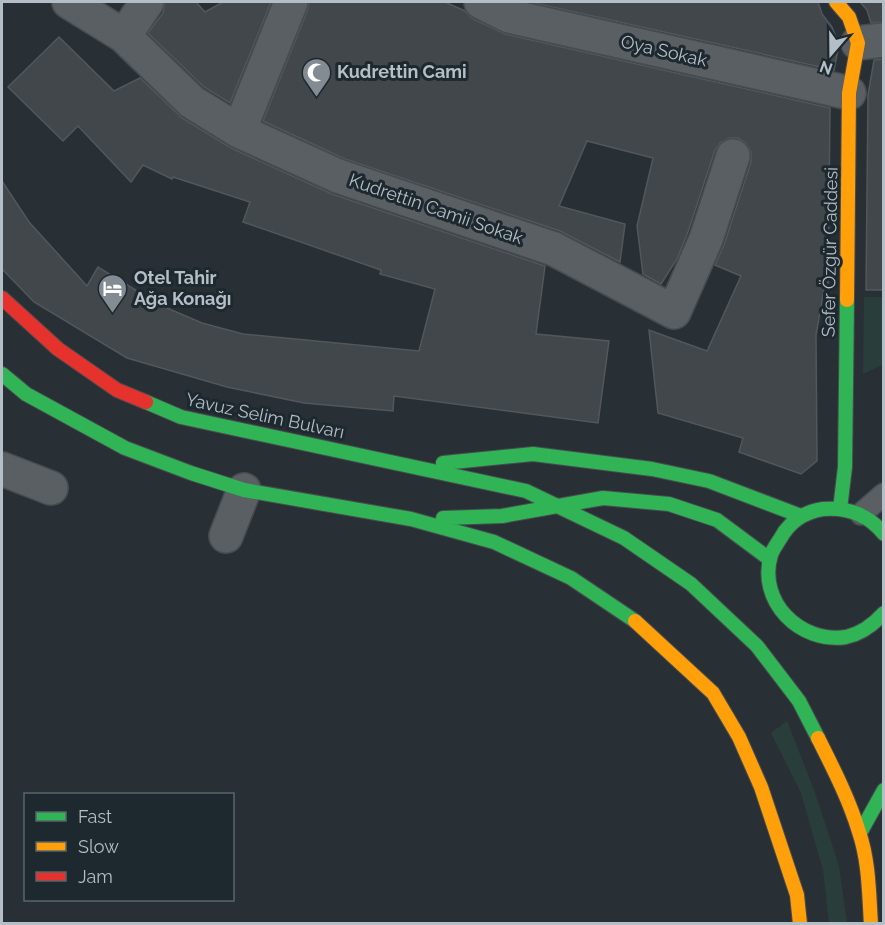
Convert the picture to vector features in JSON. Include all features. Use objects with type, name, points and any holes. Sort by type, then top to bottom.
[{"type":"main road","name":"Sefer Özgür Caddesi","points":[[836,2],[871,42],[849,93],[845,467],[840,509]]},
{"type":"main road","name":"Yavuz Selim Bulvarı","points":[[2,298],[58,349],[117,390],[181,417],[526,491],[624,538],[691,584],[757,646],[799,701],[837,775],[860,833],[867,874],[871,924]]},
{"type":"main road","points":[[2,375],[26,394],[125,448],[244,490],[411,519],[495,542],[571,578],[630,617],[714,693],[739,737],[761,787],[797,895],[800,924]]},
{"type":"main road","name":"Yavuz Selim Bulvarı","points":[[412,465],[533,454],[652,469],[709,481],[801,516]]},
{"type":"main road","points":[[411,519],[502,516],[603,498],[669,504],[717,520],[768,558]]},
{"type":"main road","points":[[884,534],[861,514],[840,509],[817,510],[801,516],[787,526],[777,539],[768,558],[768,582],[775,604],[788,621],[807,633],[829,638],[851,636],[871,626],[884,613]]},
{"type":"main road","points":[[860,833],[884,790]]},
{"type":"street","name":"Kudrettin Camii Sokak","points":[[69,2],[124,36],[192,102],[238,131],[338,176],[554,249],[674,312],[706,239],[733,156]]},
{"type":"street","points":[[124,36],[147,2]]},
{"type":"street","points":[[238,131],[291,2]]},
{"type":"street","name":"Oya Sokak","points":[[503,6],[849,93]]},
{"type":"street","points":[[2,470],[51,488]]},
{"type":"street","points":[[226,536],[244,490]]},
{"type":"lane","points":[[861,514],[884,494]]},
{"type":"green space","points":[[864,297],[883,297],[884,364],[863,374]]},
{"type":"green space","points":[[787,721],[814,790],[839,866],[847,923],[829,923],[823,870],[801,793],[771,733]]},
{"type":"building","points":[[165,2],[196,2],[205,12],[223,2],[271,2],[230,103],[204,87],[148,33],[163,13]]},
{"type":"building","points":[[309,2],[445,2],[465,11],[473,19],[505,34],[830,108],[828,289],[824,289],[816,335],[817,461],[801,474],[739,452],[743,438],[658,413],[649,330],[707,351],[741,276],[715,265],[724,245],[751,162],[751,152],[746,143],[738,138],[729,138],[720,143],[715,150],[688,232],[677,259],[661,284],[643,274],[637,226],[653,158],[587,141],[559,206],[625,224],[620,262],[560,231],[345,159],[263,121]]},
{"type":"building","points":[[530,2],[818,2],[839,45],[834,70]]},
{"type":"building","points":[[860,2],[884,2],[884,22],[871,23],[867,10]]},
{"type":"building","points":[[59,37],[114,91],[140,78],[182,118],[231,148],[332,194],[545,266],[536,334],[609,341],[598,423],[394,396],[393,411],[304,403],[227,387],[127,358],[34,302],[2,269],[2,181],[29,222],[87,286],[98,267],[160,305],[202,323],[243,334],[419,351],[435,289],[380,274],[381,270],[243,222],[250,202],[173,177],[172,179],[143,165],[131,182],[78,126],[63,141],[8,87]]},
{"type":"building","points":[[884,59],[884,290],[866,290],[868,95],[874,60]]},
{"type":"traffic: fast","points":[[840,509],[845,467],[847,300]]},
{"type":"traffic: fast","points":[[2,374],[26,394],[125,448],[244,490],[411,519],[494,542],[571,578],[635,621]]},
{"type":"traffic: fast","points":[[146,402],[181,417],[526,491],[624,538],[691,584],[757,646],[799,701],[818,738]]},
{"type":"traffic: fast","points":[[443,463],[533,454],[652,469],[709,481],[801,516]]},
{"type":"traffic: fast","points":[[443,518],[502,516],[603,498],[669,504],[717,520],[768,558]]},
{"type":"traffic: fast","points":[[884,534],[872,522],[849,511],[823,509],[810,513],[798,519],[784,533],[772,553],[768,572],[770,588],[776,603],[786,616],[813,634],[829,637],[852,636],[867,628],[884,613]]},
{"type":"traffic: fast","points":[[860,833],[884,790]]},
{"type":"traffic: slow","points":[[836,2],[849,17],[858,43],[849,93],[847,300]]},
{"type":"traffic: slow","points":[[635,621],[713,693],[739,737],[761,787],[797,895],[800,924]]},
{"type":"traffic: slow","points":[[818,738],[846,796],[862,843],[868,878],[871,924]]},
{"type":"traffic: jam","points":[[2,298],[58,349],[117,390],[146,402]]},
{"type":"place","name":"Kudrettin Cami","points":[[316,98]]},
{"type":"place","name":"Otel Tahir Ağa Konağı","points":[[113,314]]}]
